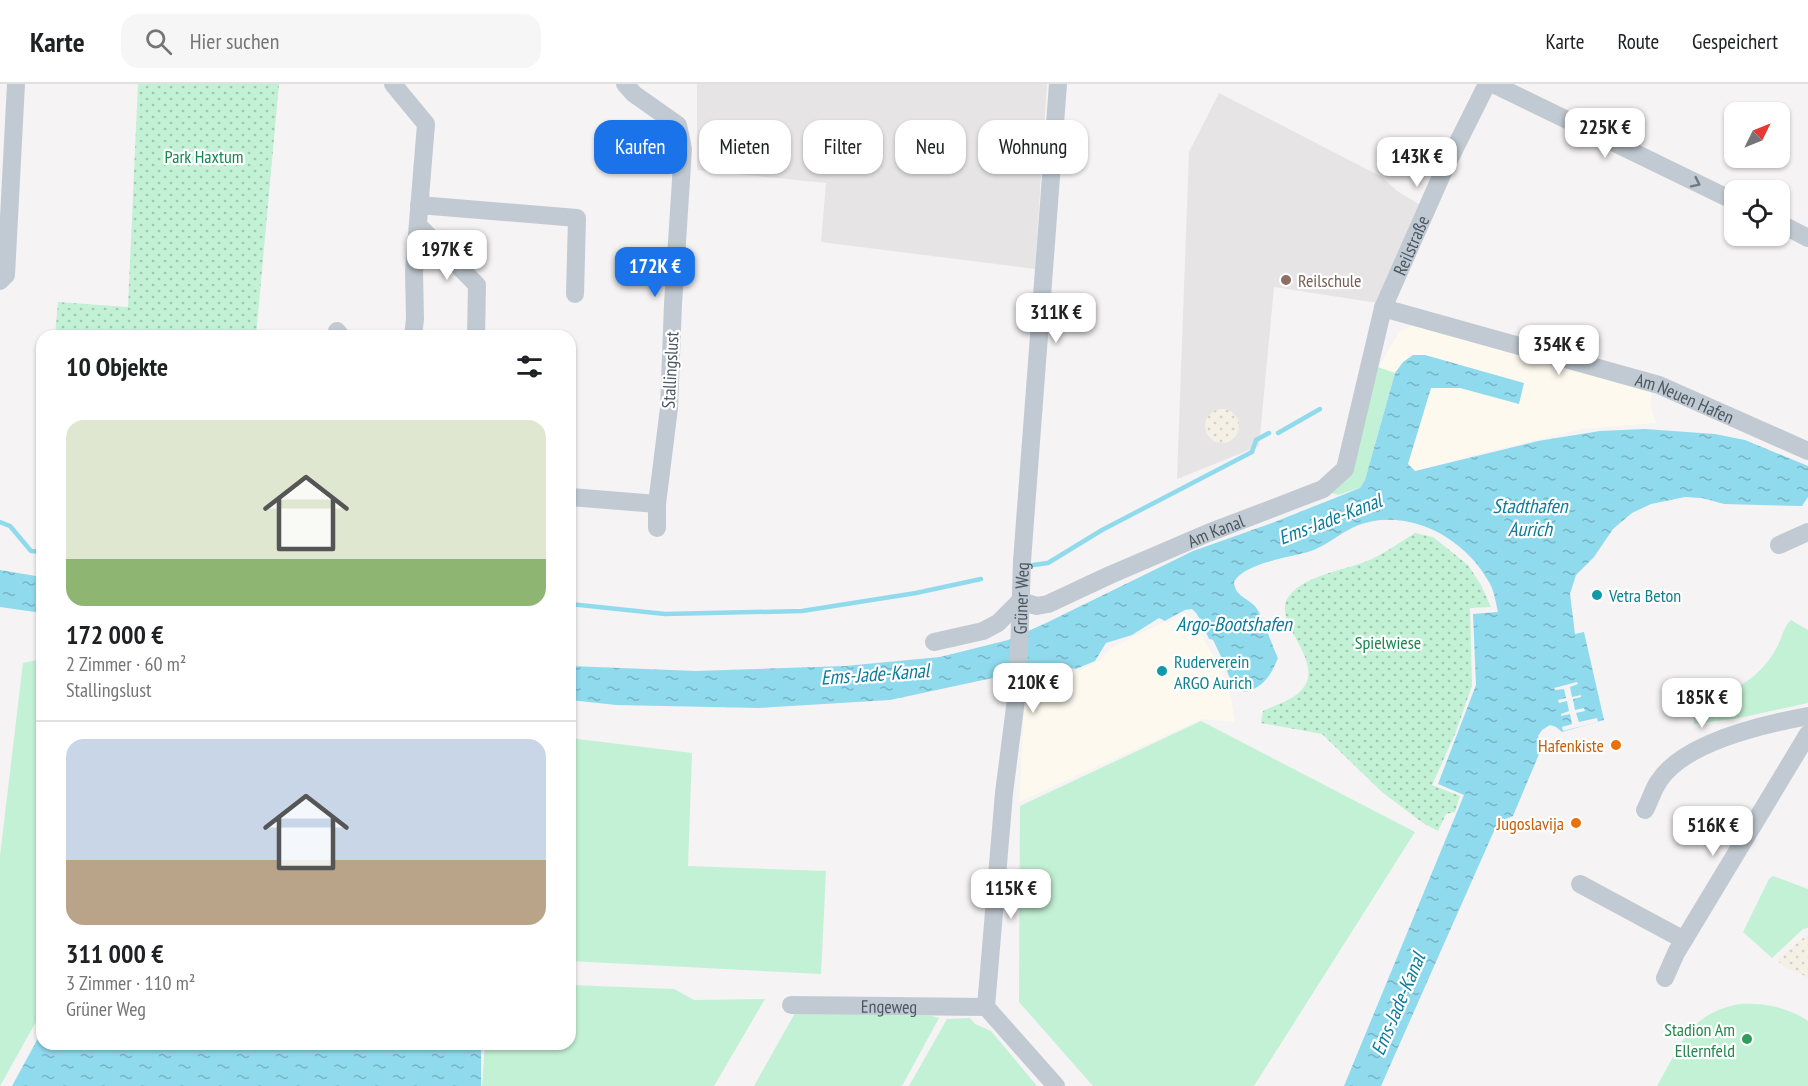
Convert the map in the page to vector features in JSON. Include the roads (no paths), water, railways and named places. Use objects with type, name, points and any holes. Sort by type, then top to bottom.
[{"type":"street","points":[[0,281],[6,275],[16,84]]},
{"type":"street","points":[[393,84],[426,124],[419,205],[413,330]]},
{"type":"street","name":"Stallingslust","points":[[625,84],[634,94],[678,125],[683,149],[669,408],[657,504],[657,528]]},
{"type":"street","name":"Grüner Weg","points":[[986,1007],[1004,793],[1018,684],[1020,602],[1058,84]]},
{"type":"street","name":"Reilstraße","points":[[1383,308],[1443,172],[1487,84]]},
{"type":"street","points":[[1492,84],[1724,196]]},
{"type":"street","points":[[419,205],[577,218],[575,294]]},
{"type":"street","points":[[418,225],[477,285],[476,330]]},
{"type":"street","points":[[1790,229],[1808,238]]},
{"type":"street","name":"Am Kanal","points":[[1020,602],[1038,606],[1048,604],[1208,533],[1323,489],[1336,479],[1345,469],[1383,308]]},
{"type":"street","name":"Am Neuen Hafen","points":[[1383,308],[1659,385],[1808,451]]},
{"type":"street","points":[[576,497],[657,504]]},
{"type":"street","points":[[1779,545],[1808,532]]},
{"type":"street","points":[[934,642],[983,631],[998,623],[1020,602]]},
{"type":"street","points":[[1646,810],[1658,781],[1671,767],[1688,756],[1727,736],[1760,725],[1808,716]]},
{"type":"street","points":[[1665,978],[1684,940],[1808,734]]},
{"type":"street","points":[[1580,884],[1684,940]]},
{"type":"street","name":"Engeweg","points":[[791,1005],[986,1007]]},
{"type":"street","points":[[986,1007],[1056,1086]]},
{"type":"water","points":[[1413,355],[1425,355],[1524,383],[1519,404],[1460,388],[1431,388],[1408,464],[1415,471],[1538,441],[1600,431],[1645,429],[1715,434],[1745,440],[1808,466],[1808,497],[1802,506],[1724,504],[1702,498],[1685,497],[1651,504],[1632,513],[1613,529],[1594,557],[1576,575],[1570,594],[1575,634],[1584,632],[1604,720],[1562,732],[1550,725],[1538,736],[1542,747],[1513,816],[1498,822],[1381,1086],[1344,1086],[1464,795],[1438,784],[1476,685],[1473,614],[1498,612],[1491,585],[1478,566],[1465,551],[1432,530],[1414,523],[1395,520],[1375,521],[1356,526],[1314,550],[1267,562],[1239,576],[1234,582],[1236,590],[1258,610],[1278,658],[1265,680],[1252,690],[1237,689],[1213,640],[1209,639],[1197,615],[1189,611],[1165,621],[1159,618],[1132,635],[1106,643],[1095,661],[1076,669],[1053,665],[890,700],[759,708],[616,705],[576,701],[576,666],[696,671],[845,666],[940,657],[1008,640],[1193,551],[1360,488],[1365,480],[1395,373],[1403,362]]},
{"type":"water","points":[[0,570],[36,576],[36,612],[0,607]]},
{"type":"water","points":[[36,1042],[36,1050],[481,1050],[481,1086],[12,1086]]},
{"type":"waterway","points":[[1278,433],[1320,409]]},
{"type":"waterway","points":[[1033,565],[1048,563],[1102,530],[1252,452],[1256,440],[1269,433]]},
{"type":"waterway","points":[[0,522],[10,526],[31,551],[36,551]]},
{"type":"waterway","points":[[576,605],[665,614],[802,611],[916,593],[981,579]]},
{"type":"place","name":"Reilschule","points":[[1286,280]]},
{"type":"place","name":"Vetra Beton","points":[[1597,595]]},
{"type":"place","name":"Ruderverein ARGO Aurich","points":[[1162,671]]},
{"type":"place","name":"Hafenkiste","points":[[1616,745]]},
{"type":"place","name":"Jugoslavija","points":[[1576,823]]},
{"type":"place","name":"Stadion Am Ellernfeld","points":[[1747,1039]]},
{"type":"park label","name":"Park Haxtum","points":[[204,156]]},
{"type":"park label","name":"Spielwiese","points":[[1388,642]]},
{"type":"water label","name":"Stadthafen Aurich","points":[[1530,518]]},
{"type":"water label","name":"Ems-Jade-Kanal","points":[[1330,519]]},
{"type":"water label","name":"Argo-Bootshafen","points":[[1234,624]]},
{"type":"water label","name":"Ems-Jade-Kanal","points":[[875,674]]},
{"type":"water label","name":"Ems-Jade-Kanal","points":[[1398,1004]]}]
